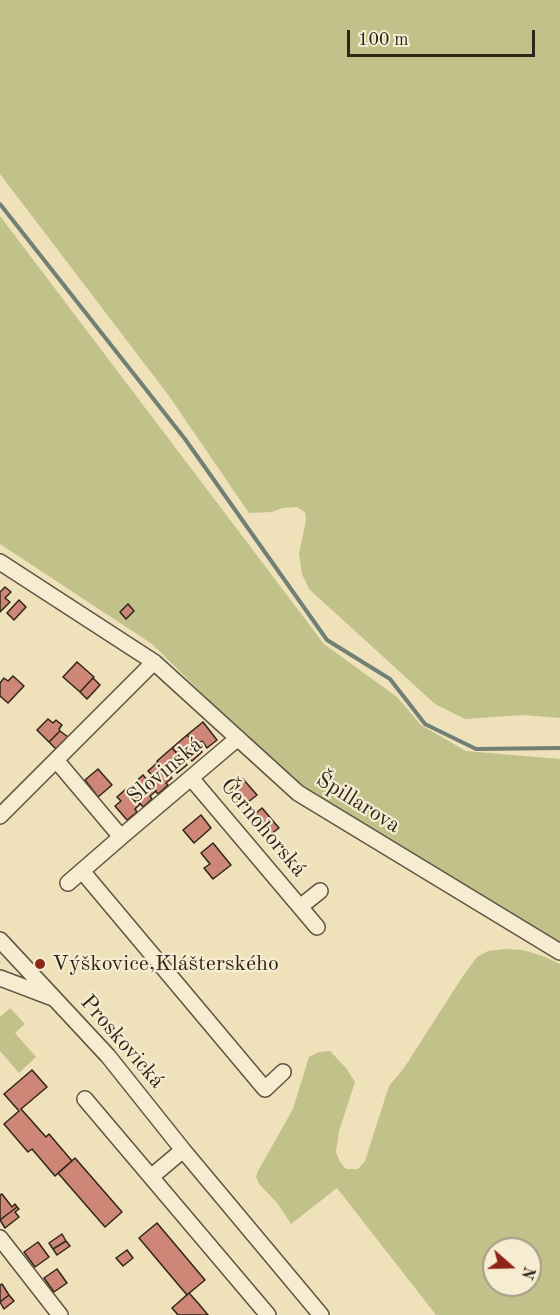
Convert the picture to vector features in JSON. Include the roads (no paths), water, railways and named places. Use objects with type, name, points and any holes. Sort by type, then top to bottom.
[{"type":"street","name":"Špillarova","points":[[0,562],[154,662],[298,793],[560,952]]},
{"type":"street","points":[[0,816],[154,662]]},
{"type":"street","name":"Slovinská","points":[[68,883],[238,738]]},
{"type":"street","name":"Slovinská","points":[[56,760],[121,837]]},
{"type":"street","name":"Černohorská","points":[[191,778],[317,927]]},
{"type":"street","points":[[82,871],[265,1089],[283,1072]]},
{"type":"street","name":"Černohorská","points":[[300,907],[320,891]]},
{"type":"street","name":"Proskovická","points":[[0,940],[108,1056],[321,1315]]},
{"type":"street","points":[[0,978],[55,999]]},
{"type":"street","points":[[85,1099],[268,1315]]},
{"type":"street","points":[[151,1177],[183,1150]]},
{"type":"street","points":[[0,1238],[60,1315]]},
{"type":"waterway","points":[[0,204],[185,439],[327,640],[390,679],[425,724],[476,749],[560,748]]},
{"type":"place","name":"Výškovice,Klášterského","points":[[40,964]]}]
